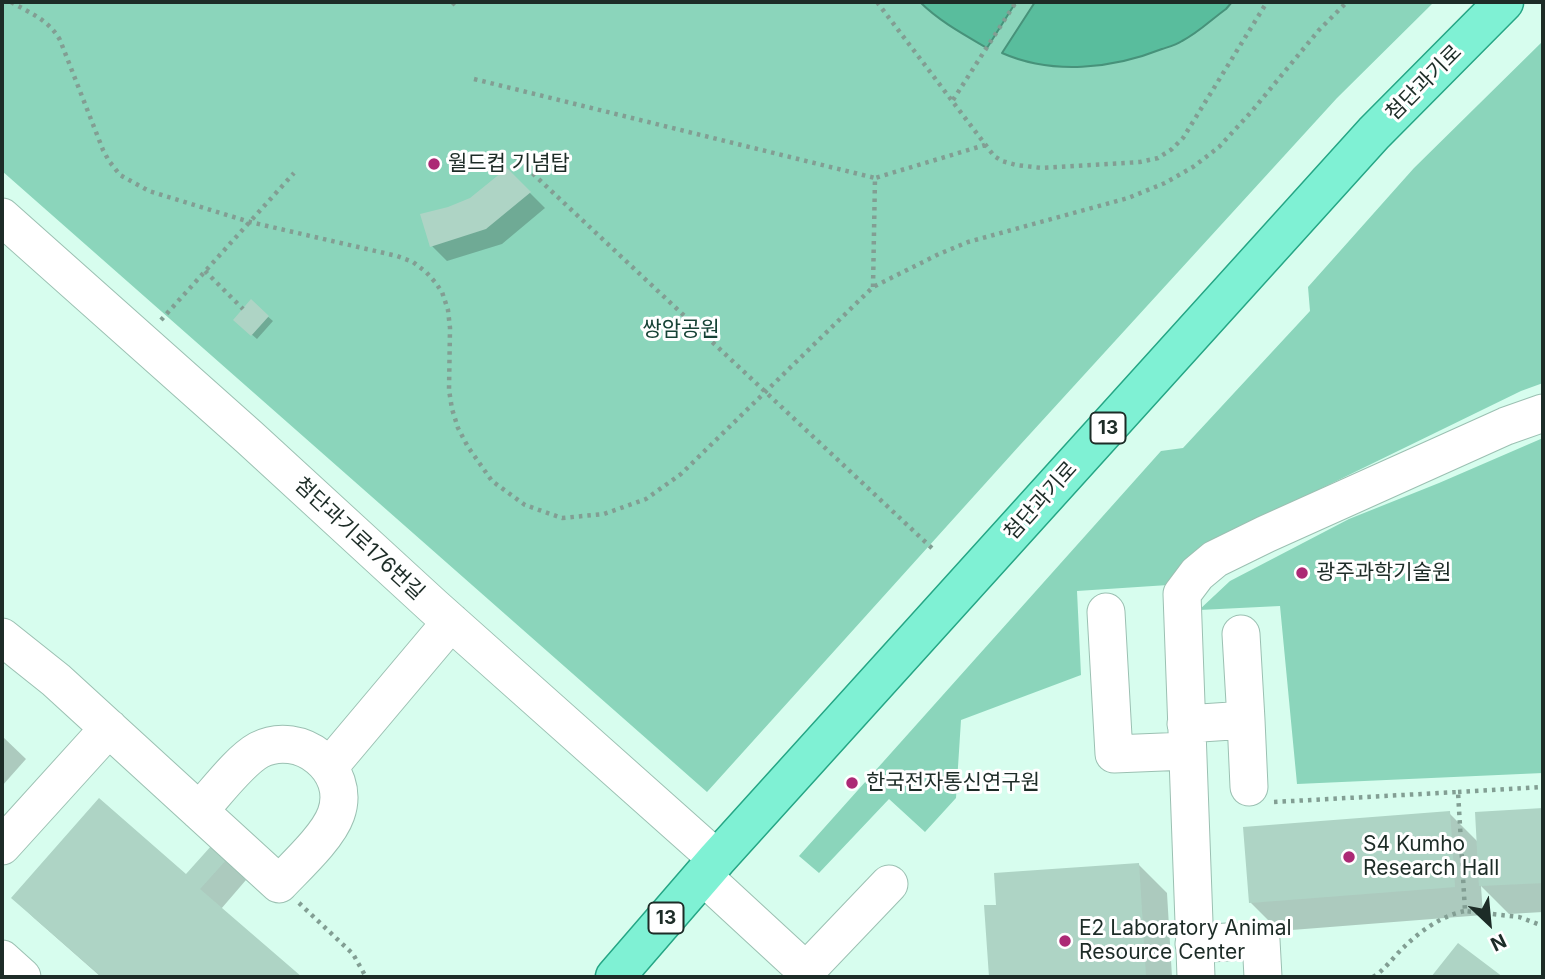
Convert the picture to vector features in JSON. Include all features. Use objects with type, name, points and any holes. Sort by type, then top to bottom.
[{"type":"main road","name":"첨단과기로","points":[[615,977],[710,868],[1374,133],[1504,2]]},
{"type":"street","name":"첨단과기로176번길","points":[[2,217],[249,437],[442,615],[710,868],[806,971],[889,884]]},
{"type":"street","points":[[1264,977],[1261,940],[1195,961],[1182,594],[1197,574],[1215,559],[1506,426],[1543,413]]},
{"type":"street","points":[[1106,612],[1114,754],[1186,738],[1246,720]]},
{"type":"street","points":[[320,759],[442,615]]},
{"type":"street","points":[[1241,634],[1249,787]]},
{"type":"street","points":[[2,637],[57,680],[279,884],[330,828],[337,812],[339,794],[335,777],[320,759],[294,745],[276,744],[259,750],[245,761],[200,811]]},
{"type":"street","points":[[2,846],[109,728]]},
{"type":"street","points":[[2,959],[22,977]]},
{"type":"path","points":[[11,2],[54,29],[103,150],[120,176],[149,191],[250,222],[397,256],[413,262],[426,272],[442,292],[448,310],[449,390],[458,428],[468,447],[492,481],[525,505],[562,518],[604,514],[646,499],[681,474],[873,287],[968,242],[1128,198],[1165,183],[1193,167],[1219,146],[1244,120],[1319,30],[1347,2]]},
{"type":"path","points":[[877,2],[994,156],[1016,165],[1042,168],[1140,162],[1158,158],[1172,149],[1183,138],[1267,2]]},
{"type":"path","points":[[953,100],[1016,2]]},
{"type":"path","points":[[474,79],[875,178],[985,145]]},
{"type":"path","points":[[514,156],[935,551]]},
{"type":"path","points":[[160,320],[294,173]]},
{"type":"path","points":[[873,287],[875,178]]},
{"type":"path","points":[[205,271],[243,309]]},
{"type":"path","points":[[1249,787],[1250,804],[1543,787]]},
{"type":"path","points":[[1458,792],[1465,911]]},
{"type":"path","points":[[279,884],[353,954],[366,977]]},
{"type":"path","points":[[1373,977],[1405,945],[1452,914],[1465,911],[1519,918],[1543,926]]},
{"type":"green space","name":"쌍암공원","points":[[2,2],[1434,2],[1337,98],[707,792],[2,171]]},
{"type":"green space","points":[[1543,41],[1543,383],[1521,391],[1238,529],[1168,585],[1077,591],[1081,675],[961,720],[956,798],[925,832],[889,799],[819,873],[799,856],[1161,451],[1183,448],[1310,311],[1308,287],[1414,168]]},
{"type":"green space","points":[[1543,438],[1543,773],[1297,784],[1280,606],[1199,610],[1230,581],[1349,519]]},
{"type":"shaded area","points":[[920,2],[1016,2],[987,48],[943,21]]},
{"type":"shaded area","points":[[1035,2],[1232,2],[1199,30],[1177,44],[1143,56],[1103,65],[1061,67],[1021,60],[1002,53]]},
{"type":"building","points":[[507,168],[531,192],[486,229],[430,247],[420,214],[470,198]]},
{"type":"building","points":[[251,299],[269,316],[251,336],[233,320]]},
{"type":"building","points":[[99,798],[186,874],[212,845],[227,859],[200,889],[302,977],[102,977],[11,898]]},
{"type":"building","points":[[1543,808],[1543,883],[1479,886],[1475,812]]},
{"type":"building","name":"S4 Kumho Research Hall","points":[[1450,811],[1455,887],[1249,903],[1243,827]]},
{"type":"building","name":"E2 Laboratory Animal Resource Center","points":[[1139,863],[1146,977],[989,977],[984,905],[996,905],[994,873]]},
{"type":"building","points":[[1458,943],[1503,977],[1431,977]]},
{"type":"place","name":"월드컵 기념탑","points":[[434,164]]},
{"type":"place","name":"광주과학기술원","points":[[1302,573]]},
{"type":"place","name":"한국전자통신연구원","points":[[852,783]]},
{"type":"place","name":"S4 Kumho Research Hall","points":[[1349,857]]},
{"type":"place","name":"E2 Laboratory Animal Resource Center","points":[[1065,941]]}]
